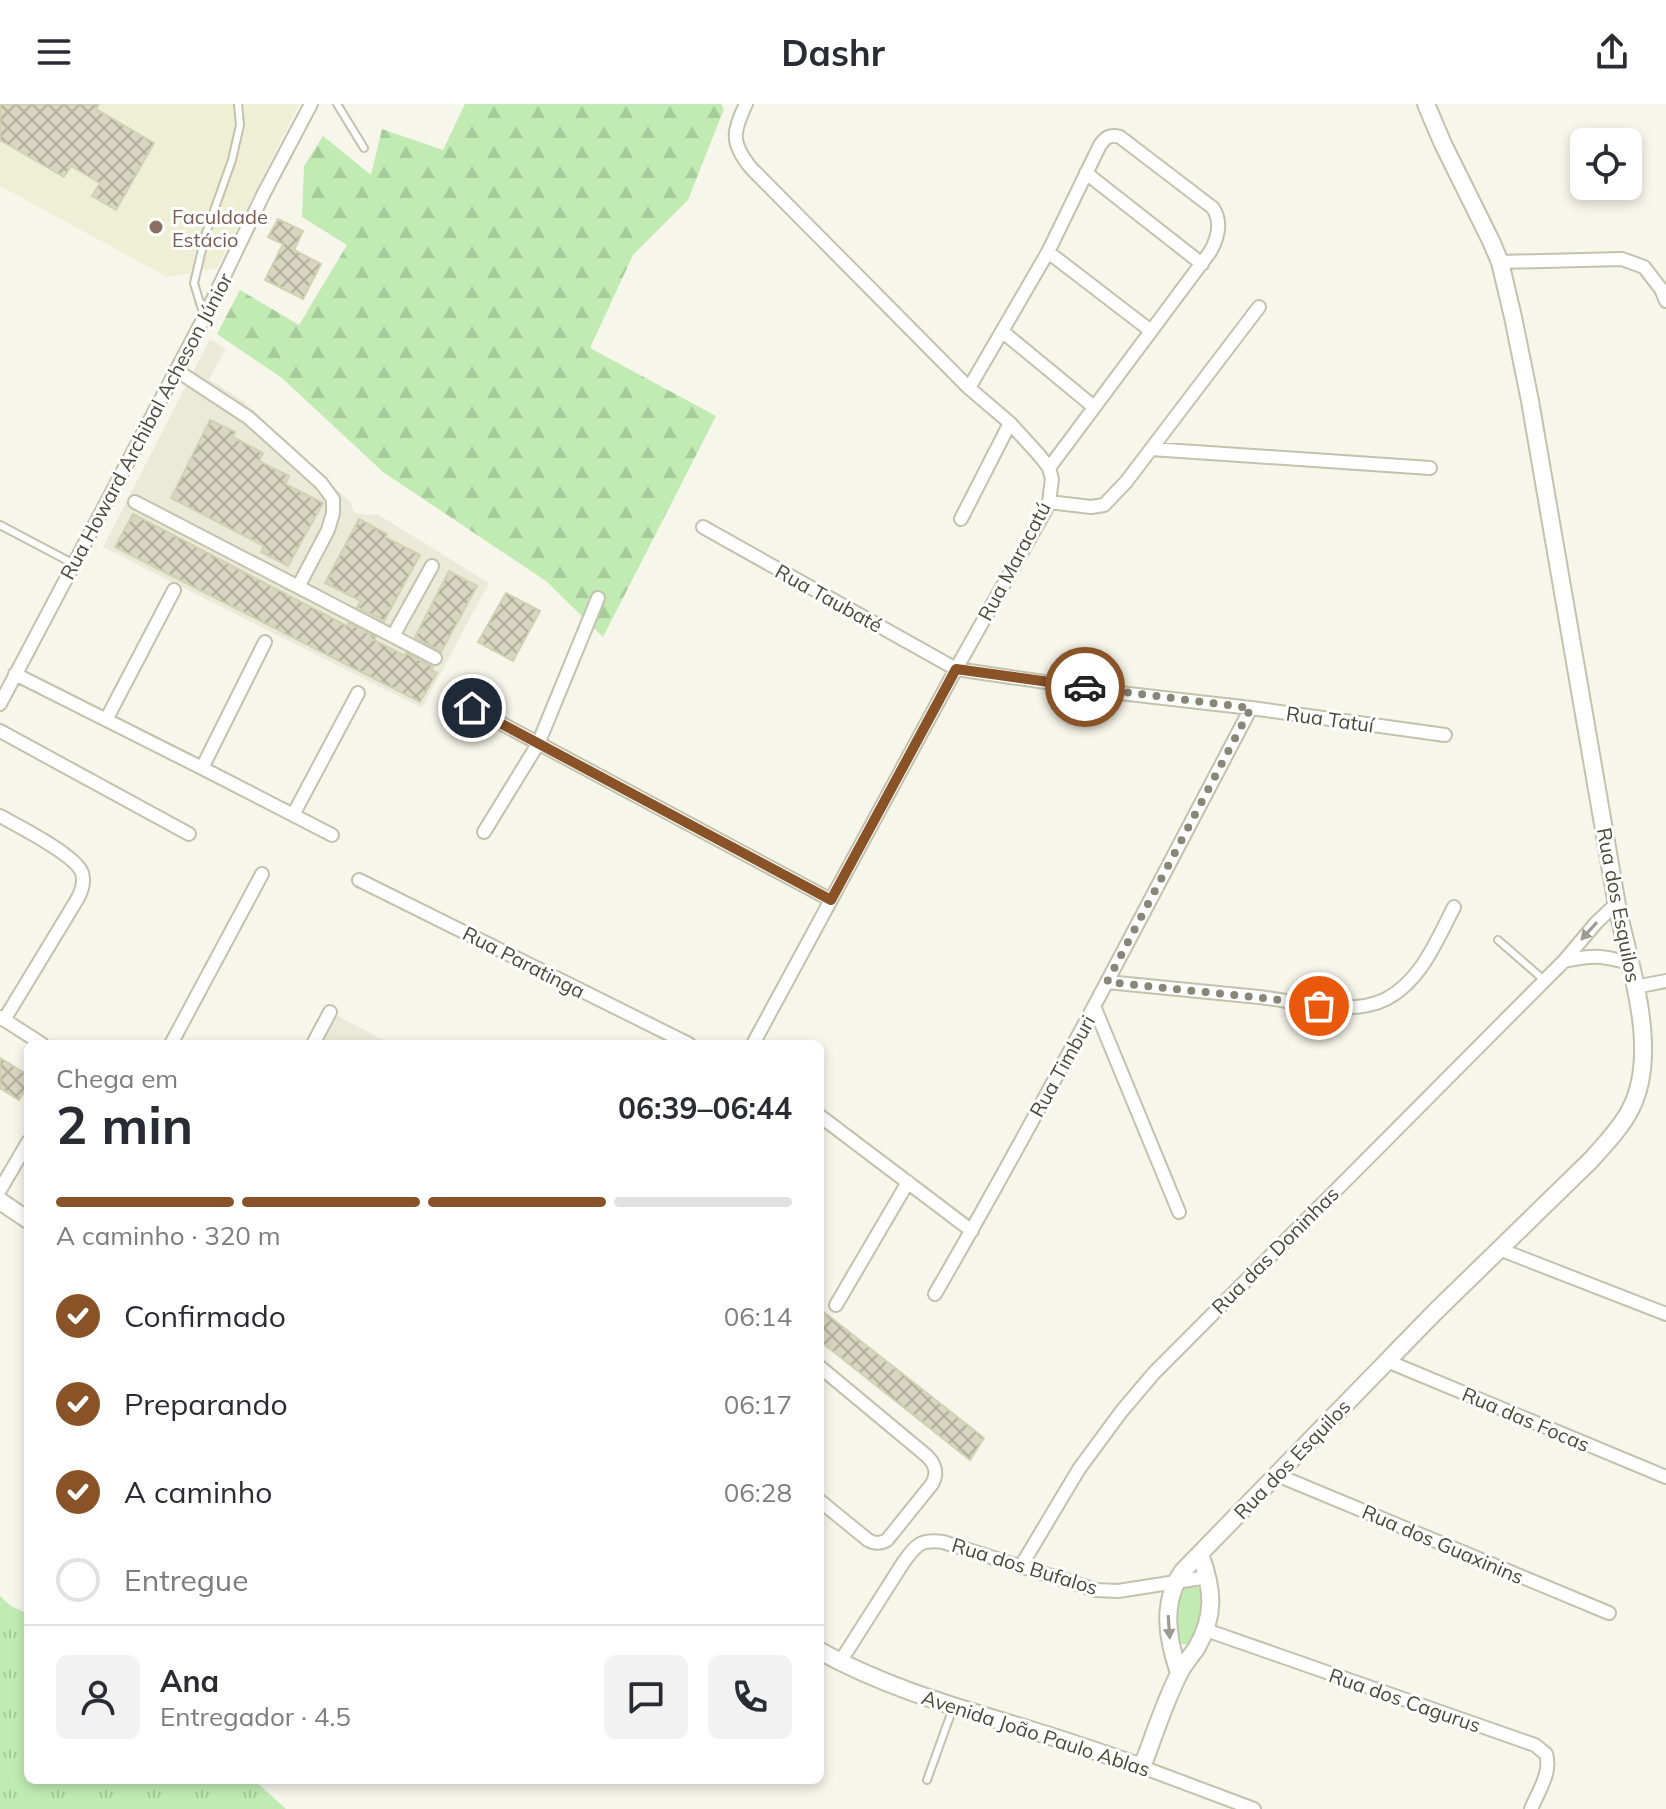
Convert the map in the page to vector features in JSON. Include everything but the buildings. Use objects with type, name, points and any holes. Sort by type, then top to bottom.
[{"type":"street","name":"Rua Howard Archibal Acheson Júnior","points":[[0,704],[205,316],[311,104]]},
{"type":"street","points":[[746,104],[735,136],[743,159],[969,388],[1010,423],[1049,468],[1216,243],[1217,215],[1213,208],[1120,137],[1106,137],[1048,252],[969,388]]},
{"type":"street","name":"Rua dos Esquilos","points":[[1179,1673],[1169,1633],[1168,1606],[1183,1571],[1387,1361],[1592,1159],[1630,1111],[1639,1089],[1643,1037],[1635,987],[1617,903],[1530,401],[1500,262],[1426,104]]},
{"type":"street","points":[[1086,173],[1202,264]]},
{"type":"street","points":[[1048,252],[1151,331]]},
{"type":"street","points":[[1500,262],[1622,259],[1644,267],[1666,301]]},
{"type":"street","points":[[1049,502],[1091,507],[1104,505],[1126,482],[1259,307]]},
{"type":"street","points":[[1003,332],[1094,407]]},
{"type":"street","points":[[176,370],[249,418],[321,483],[333,499],[328,530],[298,587]]},
{"type":"street","points":[[961,519],[1010,423]]},
{"type":"street","points":[[1151,449],[1430,468]]},
{"type":"street","name":"Rua Maracatú","points":[[755,1040],[1045,511],[1052,479],[1049,468]]},
{"type":"street","points":[[135,502],[435,658]]},
{"type":"street","name":"Rua Taubaté","points":[[703,527],[956,669]]},
{"type":"street","points":[[393,636],[432,566]]},
{"type":"street","points":[[106,720],[174,590]]},
{"type":"street","points":[[484,832],[538,744],[598,598]]},
{"type":"street","points":[[202,768],[265,642]]},
{"type":"street","name":"Rua Tatuí","points":[[956,669],[1445,735]]},
{"type":"street","points":[[15,674],[332,835]]},
{"type":"street","points":[[293,815],[358,693]]},
{"type":"street","points":[[450,696],[831,900]]},
{"type":"street","name":"Rua Timburi","points":[[935,1294],[1107,982],[1251,708]]},
{"type":"street","points":[[0,731],[189,834]]},
{"type":"street","points":[[0,816],[68,855],[81,871],[83,883],[75,903],[2,1019],[36,1040]]},
{"type":"street","points":[[173,1040],[262,874]]},
{"type":"street","name":"Rua Paratinga","points":[[359,880],[681,1040]]},
{"type":"street","name":"Rua das Doninhas","points":[[1021,1566],[1079,1469],[1154,1373],[1545,981],[1617,903]]},
{"type":"street","points":[[1107,982],[1319,1006],[1359,1006],[1384,1000],[1403,987],[1427,960],[1454,907]]},
{"type":"street","points":[[1564,961],[1590,956],[1629,963]]},
{"type":"street","points":[[1635,987],[1666,981]]},
{"type":"street","points":[[1094,1006],[1179,1212]]},
{"type":"street","points":[[315,1040],[330,1012]]},
{"type":"street","points":[[824,1119],[972,1231]]},
{"type":"street","points":[[0,1190],[24,1149]]},
{"type":"street","points":[[836,1305],[908,1182]]},
{"type":"street","points":[[0,1201],[24,1217]]},
{"type":"street","points":[[1499,1249],[1666,1314]]},
{"type":"street","name":"Rua das Focas","points":[[1387,1361],[1666,1477]]},
{"type":"street","points":[[824,1370],[927,1456],[936,1470],[932,1484],[881,1544],[868,1540],[824,1504]]},
{"type":"street","name":"Rua dos Guaxinins","points":[[1277,1475],[1609,1613]]},
{"type":"street","name":"Rua dos Bufalos","points":[[840,1662],[903,1563],[923,1542],[943,1542],[1096,1590],[1118,1591],[1208,1577]]},
{"type":"street","points":[[1142,1767],[1179,1673],[1206,1630],[1211,1602],[1208,1577],[1200,1554]]},
{"type":"street","name":"Rua dos Cagurus","points":[[1206,1630],[1535,1745],[1546,1754],[1548,1765],[1531,1809]]},
{"type":"street","name":"Avenida João Paulo Ablas","points":[[824,1653],[891,1684],[953,1707],[1142,1767],[1254,1809]]},
{"type":"lane","points":[[205,316],[194,283],[206,233],[232,160],[240,125],[238,104]]},
{"type":"lane","points":[[337,104],[364,148]]},
{"type":"lane","points":[[0,525],[74,564]]},
{"type":"lane","points":[[1498,940],[1545,981]]},
{"type":"lane","points":[[927,1780],[953,1707]]},
{"type":"shaded area","name":"Faculdade Estácio","points":[[0,104],[299,104],[217,268],[167,277],[0,186]]},
{"type":"shaded area","points":[[210,339],[226,349],[209,379],[243,401],[350,502],[354,512],[377,514],[489,583],[422,708],[103,547]]},
{"type":"shaded area","points":[[330,1012],[383,1040],[315,1040]]},
{"type":"green space","points":[[465,104],[721,104],[724,109],[688,200],[633,255],[590,348],[716,416],[603,637],[546,581],[383,472],[282,378],[217,334],[240,290],[299,325],[347,245],[302,217],[304,166],[323,136],[371,175],[382,129],[443,150]]},
{"type":"green space","points":[[1195,1585],[1204,1597],[1200,1630],[1190,1644],[1184,1644],[1177,1635],[1177,1610],[1181,1589]]},
{"type":"green space","points":[[0,1596],[24,1612],[24,1784],[258,1784],[286,1809],[0,1809]]},
{"type":"way so far","points":[[1085,687],[1251,708],[1107,982],[1319,1006]]},
{"type":"place","name":"Faculdade Estácio","points":[[156,227]]},
{"type":"route","points":[[472,708],[831,900],[956,669],[1085,687]]}]
